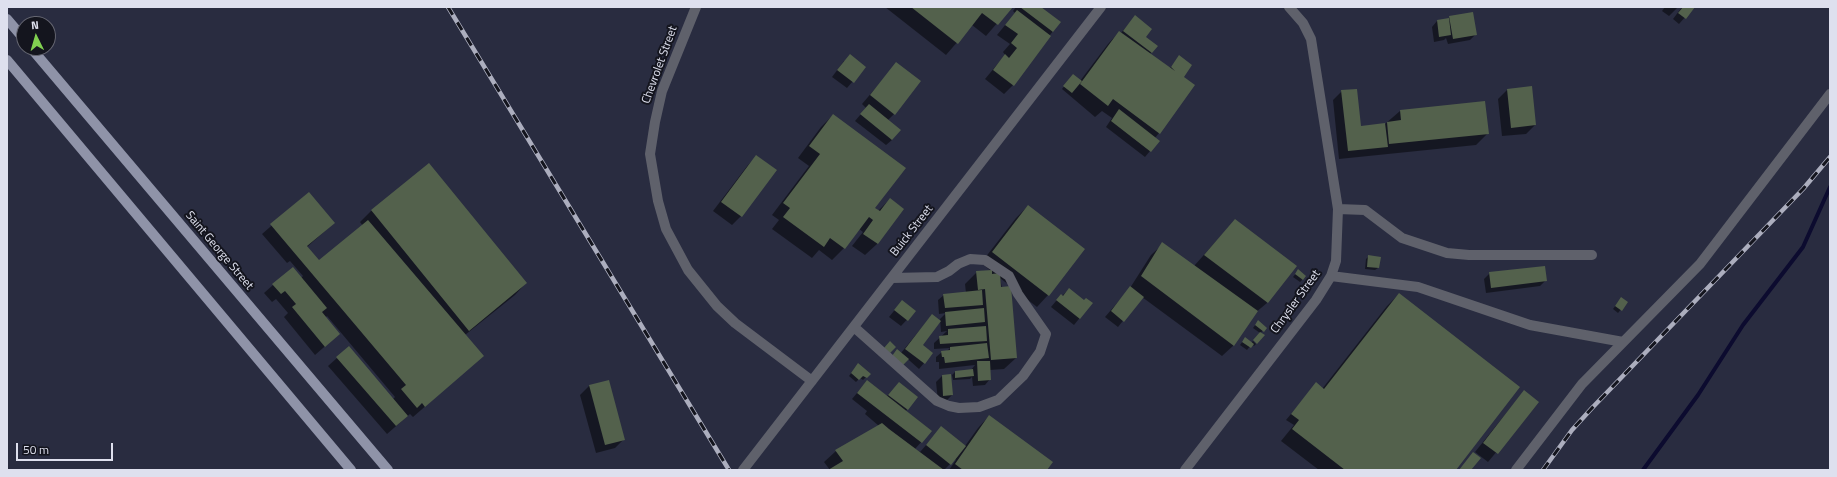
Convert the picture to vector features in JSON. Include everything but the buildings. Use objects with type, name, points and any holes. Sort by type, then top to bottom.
[{"type":"main road","points":[[7,19],[16,30]]},
{"type":"main road","name":"Saint George Street","points":[[38,56],[388,470]]},
{"type":"main road","points":[[7,60],[351,470]]},
{"type":"lane","name":"Chevrolet Street","points":[[696,7],[662,91],[650,154],[658,200],[666,229],[688,270],[717,306],[735,323],[812,381]]},
{"type":"lane","name":"Buick Street","points":[[743,470],[1101,7]]},
{"type":"lane","name":"Chrysler Street","points":[[1185,470],[1316,300],[1331,276],[1336,261],[1338,246],[1338,209],[1311,38],[1303,23],[1290,7]]},
{"type":"lane","points":[[1516,470],[1582,384],[1700,264],[1830,94]]},
{"type":"lane","points":[[1338,209],[1365,210],[1402,238],[1447,253],[1469,255],[1592,255]]},
{"type":"lane","points":[[854,327],[937,401],[959,408],[979,407],[998,400],[1023,376],[1040,352],[1046,334],[1018,294],[1009,276],[985,260],[970,259],[958,264],[949,271],[937,277],[892,278]]},
{"type":"lane","points":[[1331,276],[1426,289],[1530,325],[1623,342]]},
{"type":"waterway","points":[[1643,470],[1698,395],[1743,325],[1803,247],[1830,187]]},
{"type":"railway","points":[[448,7],[729,470]]},
{"type":"railway","points":[[1543,470],[1572,430],[1592,408],[1803,189],[1830,157]]}]
